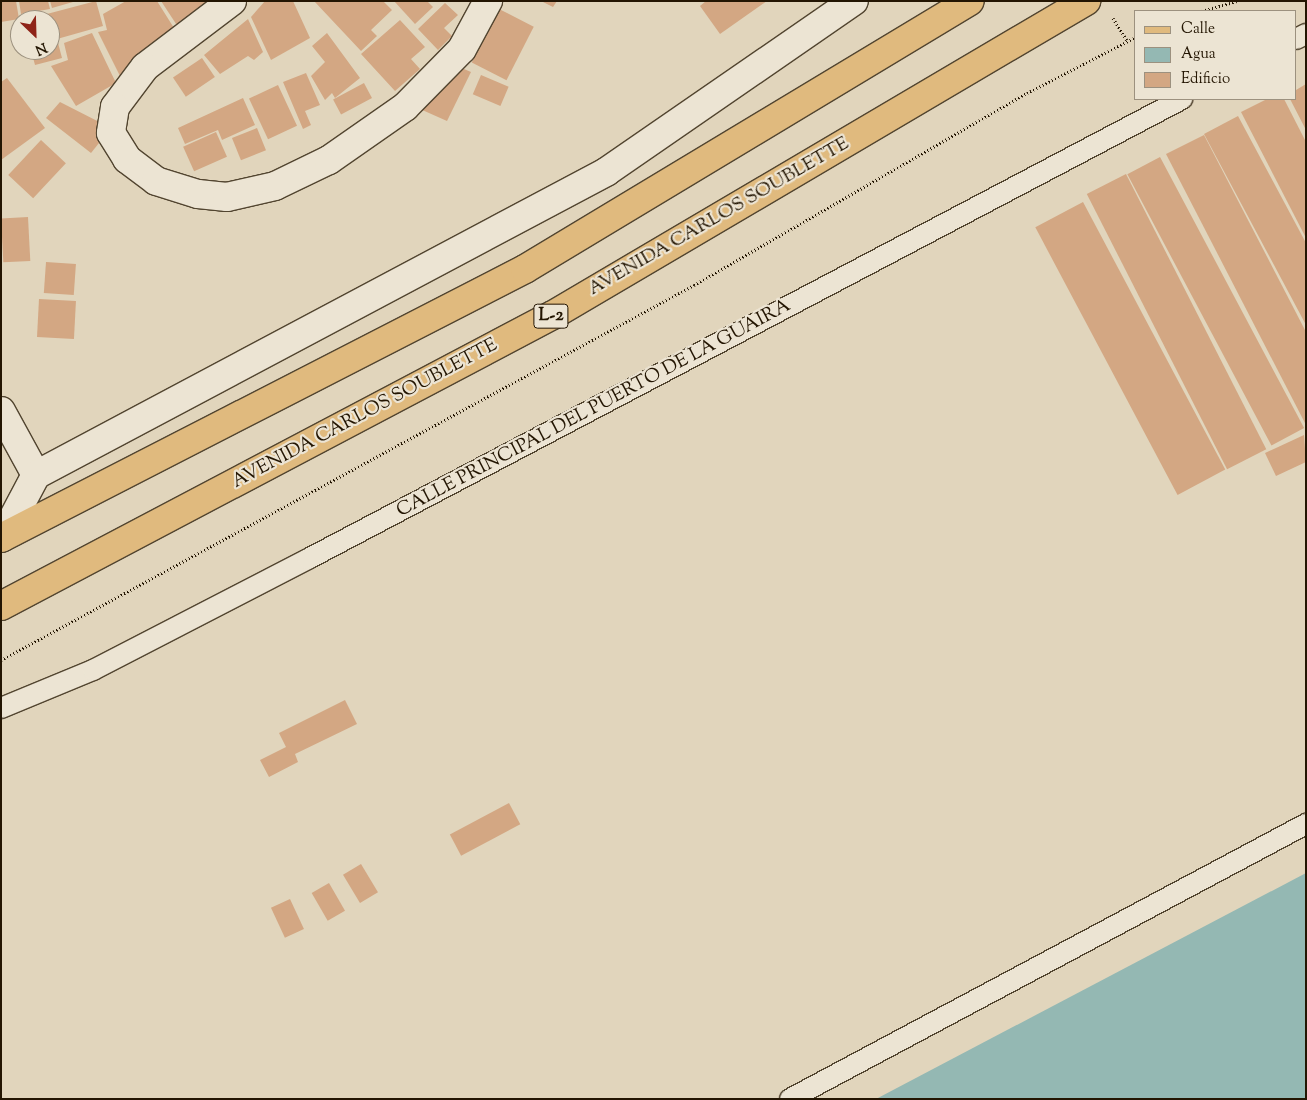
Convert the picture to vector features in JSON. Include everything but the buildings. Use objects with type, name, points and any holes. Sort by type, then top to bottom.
[{"type":"main road","points":[[2,538],[525,269],[970,1]]},
{"type":"main road","name":"AVENIDA CARLOS SOUBLETTE","points":[[1,606],[553,315],[1098,5]]},
{"type":"street","points":[[232,1],[145,67],[115,107],[111,133],[127,159],[156,182],[198,194],[227,196],[275,186],[329,160],[405,107],[462,49],[488,1]]},
{"type":"street","points":[[2,538],[36,475],[606,172],[854,1]]},
{"type":"street","points":[[1,411],[36,475]]},
{"type":"lane","name":"CALLE PRINCIPAL DEL PUERTO DE LA GUAIRA","points":[[1,708],[93,670],[222,604],[1180,100]]},
{"type":"lane","points":[[790,1099],[1306,824]]},
{"type":"path","points":[[1206,10],[1237,1]]},
{"type":"path","points":[[1098,5],[1124,42],[1134,38]]},
{"type":"path","points":[[1,659],[48,638],[694,286],[1027,93],[1134,38]]},
{"type":"water","points":[[1306,873],[1306,1099],[876,1099]]}]
